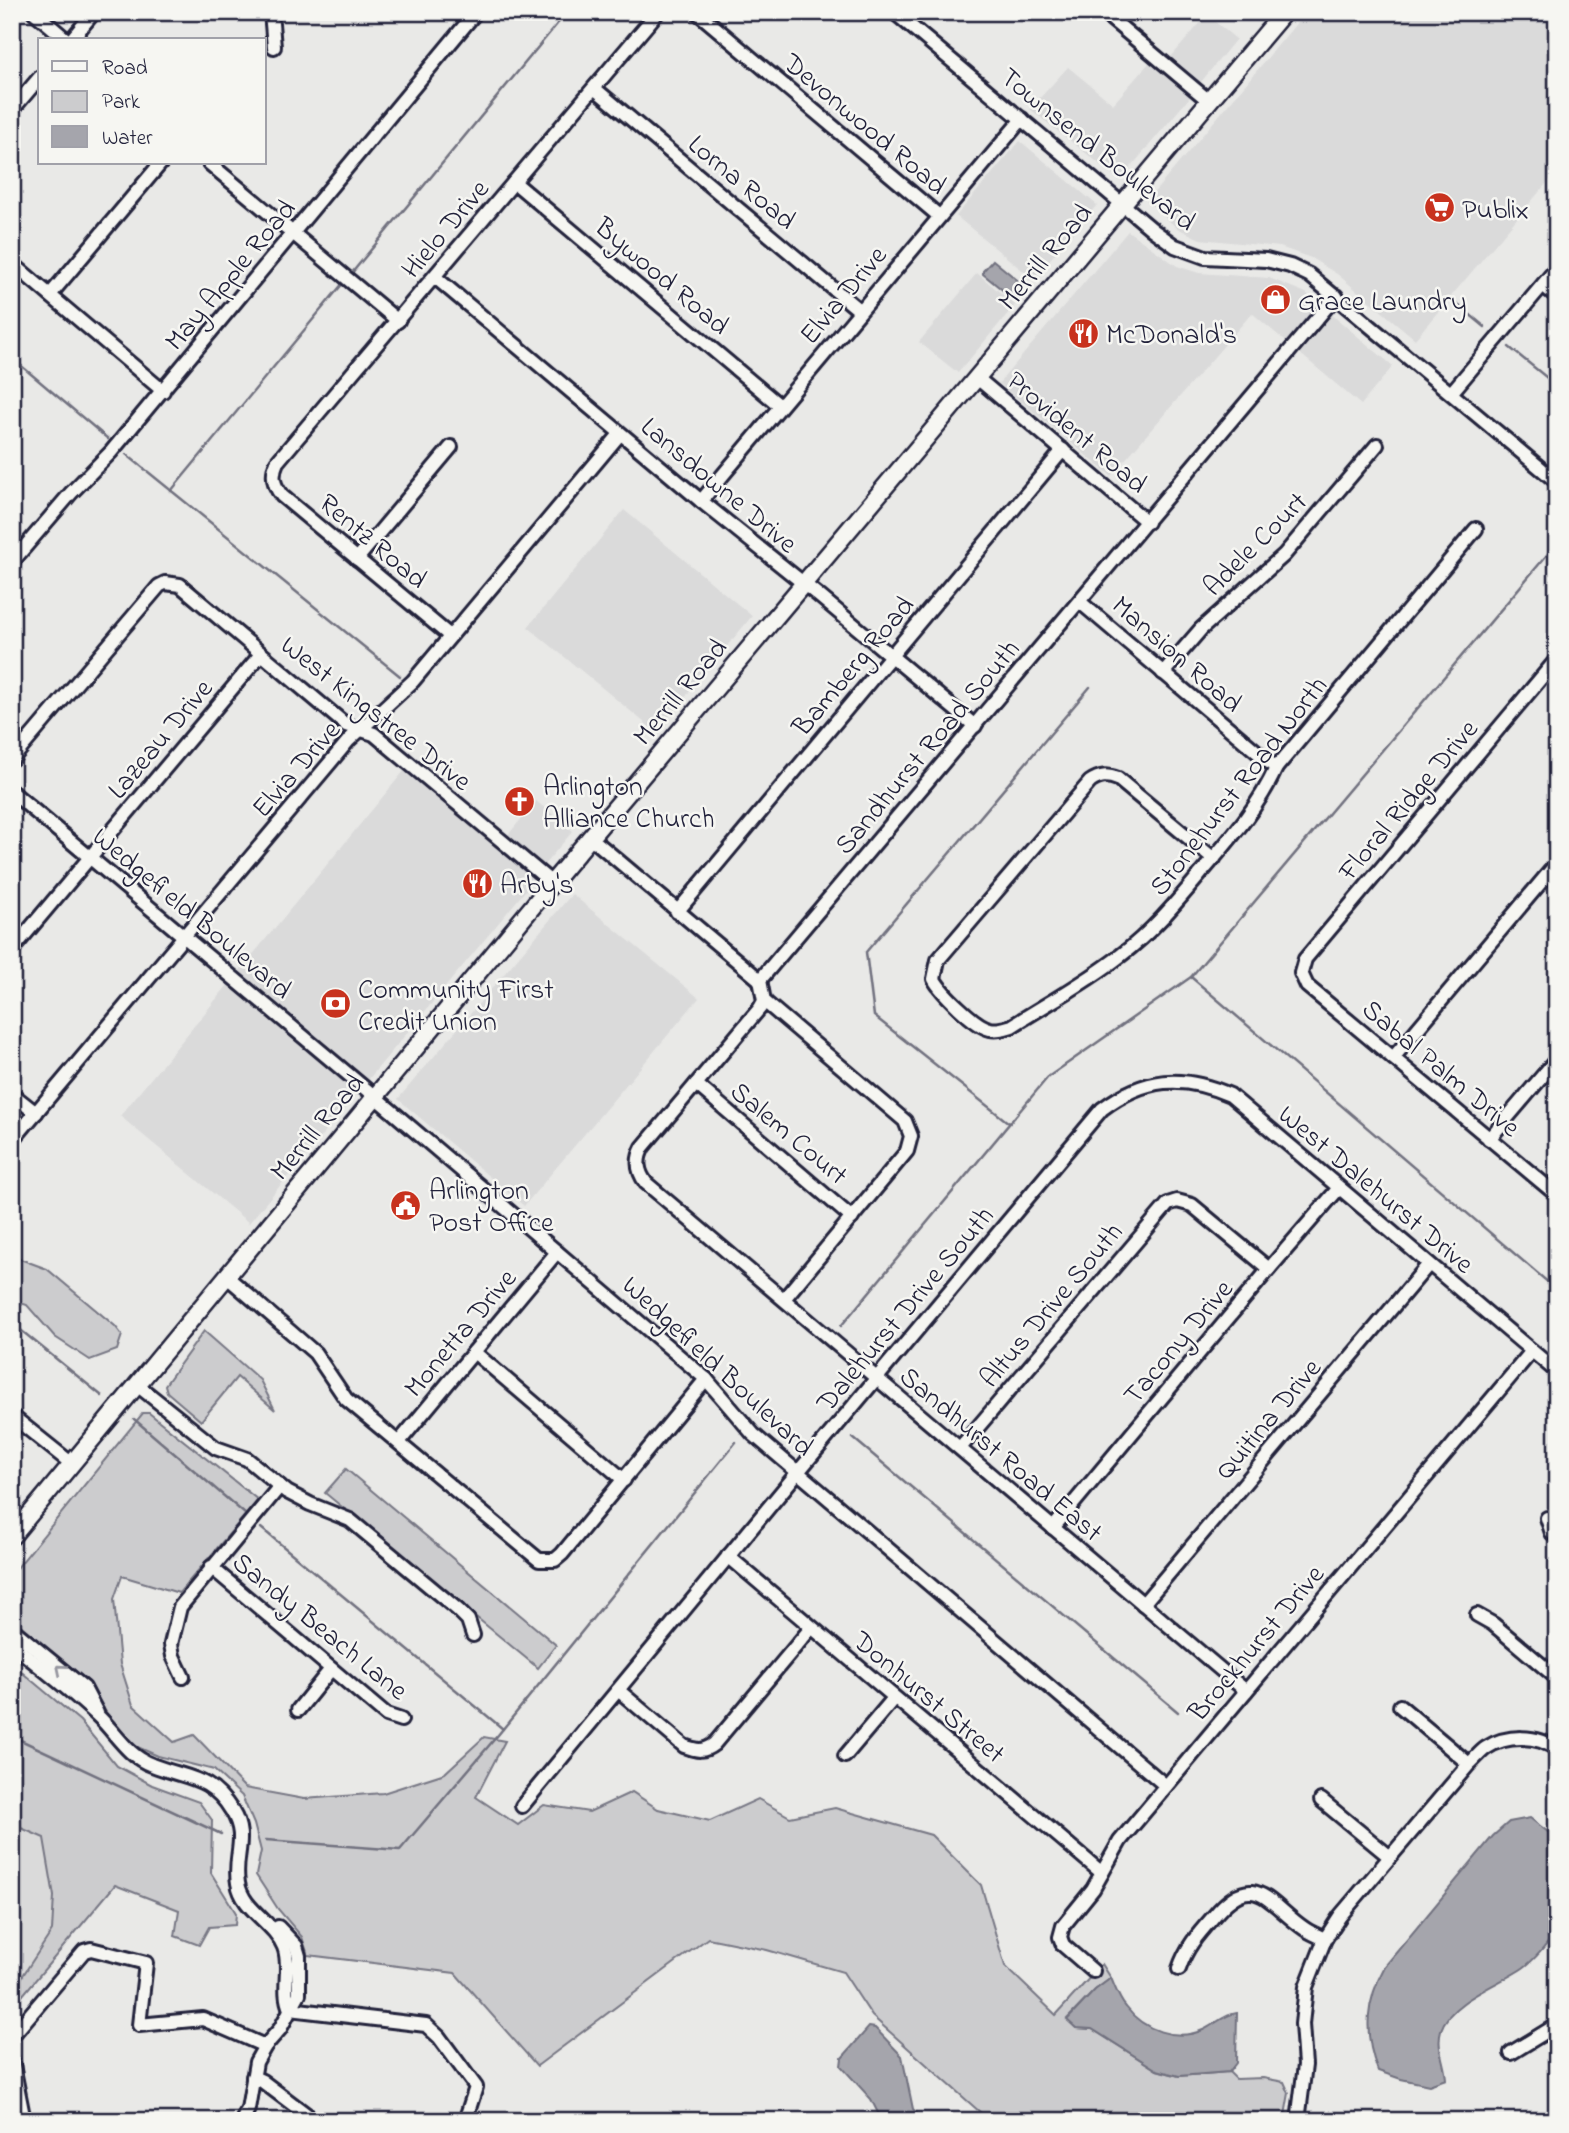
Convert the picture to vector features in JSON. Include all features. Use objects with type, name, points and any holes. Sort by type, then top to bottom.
[{"type":"main road","name":"Merrill Road","points":[[12,1536],[590,837],[1284,12]]},
{"type":"street","points":[[34,12],[66,38]]},
{"type":"street","points":[[71,38],[94,12]]},
{"type":"street","points":[[271,12],[274,47]]},
{"type":"street","name":"May Apple Road","points":[[12,562],[163,391],[477,12]]},
{"type":"street","name":"Hielo Drive","points":[[274,477],[277,462],[657,12]]},
{"type":"street","name":"Devonwood Road","points":[[697,12],[939,216]]},
{"type":"street","name":"Townsend Boulevard","points":[[894,12],[1175,246],[1205,257],[1266,260],[1290,266],[1309,275],[1557,482]]},
{"type":"street","points":[[1103,12],[1209,101]]},
{"type":"street","points":[[12,110],[38,79]]},
{"type":"street","name":"Lorna Road","points":[[594,88],[860,311]]},
{"type":"street","name":"Elvia Drive","points":[[701,501],[1021,119]]},
{"type":"street","points":[[50,295],[160,164]]},
{"type":"street","points":[[210,164],[398,321]]},
{"type":"street","name":"Bywood Road","points":[[514,182],[780,406]]},
{"type":"street","points":[[12,263],[163,391]]},
{"type":"street","points":[[1451,393],[1557,268]]},
{"type":"street","name":"Lansdowne Drive","points":[[435,277],[620,434],[975,726]]},
{"type":"street","points":[[1543,285],[1557,297]]},
{"type":"street","name":"Sandhurst Road South","points":[[760,980],[1336,296]]},
{"type":"street","name":"Provident Road","points":[[976,377],[1147,522]]},
{"type":"street","name":"Elvia Drive","points":[[12,1141],[349,740],[413,681],[620,434]]},
{"type":"street","name":"Adele Court","points":[[1163,673],[1200,629],[1284,555],[1377,445]]},
{"type":"street","points":[[357,559],[451,447]]},
{"type":"street","name":"Bamberg Road","points":[[677,912],[1063,450]]},
{"type":"street","name":"Rentz Road","points":[[274,477],[275,486],[282,496],[450,636]]},
{"type":"street","name":"Stonehurst Road North","points":[[1214,859],[1118,779],[1107,775],[1099,776],[1090,782],[938,960],[934,979],[948,996],[982,1026],[1000,1030],[1012,1026],[1118,958],[1163,919],[1214,859],[1250,816],[1276,768],[1476,529]]},
{"type":"street","name":"West Kingstree Drive","points":[[12,759],[159,586],[171,582],[180,585],[346,725],[374,734],[552,883]]},
{"type":"street","name":"Mansion Road","points":[[1080,601],[1276,768]]},
{"type":"street","name":"Lazeau Drive","points":[[12,950],[261,654]]},
{"type":"street","name":"Floral Ridge Drive","points":[[1301,973],[1305,959],[1557,659]]},
{"type":"street","name":"Wedgefield Boulevard","points":[[12,792],[706,1380],[753,1434],[1166,1786]]},
{"type":"street","points":[[590,837],[760,980],[764,1001],[905,1121],[911,1136],[907,1151],[783,1299]]},
{"type":"street","points":[[1393,1058],[1557,863]]},
{"type":"street","name":"Sabal Palm Drive","points":[[1301,973],[1307,986],[1557,1195]]},
{"type":"street","points":[[696,1084],[764,1001]]},
{"type":"street","points":[[1489,1139],[1557,1059]]},
{"type":"street","name":"West Dalehurst Drive","points":[[1149,1084],[1189,1081],[1209,1086],[1230,1096],[1557,1371]]},
{"type":"street","name":"Sandhurst Road East","points":[[696,1084],[643,1147],[638,1166],[646,1183],[1246,1691]]},
{"type":"street","name":"Salem Court","points":[[696,1084],[852,1218]]},
{"type":"street","name":"Dalehurst Drive South","points":[[522,1806],[1102,1110],[1134,1089],[1149,1084]]},
{"type":"street","points":[[12,1094],[36,1113]]},
{"type":"street","name":"Tacony Drive","points":[[1053,1528],[1339,1188]]},
{"type":"street","name":"Altus Drive South","points":[[960,1448],[1168,1204],[1182,1201],[1192,1205],[1269,1269]]},
{"type":"street","name":"Monetta Drive","points":[[399,1443],[557,1252]]},
{"type":"street","name":"Quitina Drive","points":[[1143,1604],[1429,1264]]},
{"type":"street","points":[[226,1276],[315,1353],[346,1399],[531,1555],[547,1561],[562,1555],[706,1380]]},
{"type":"street","name":"Brockhurst Drive","points":[[1093,1971],[1063,1945],[1060,1937],[1062,1926],[1093,1889],[1120,1841],[1532,1351]]},
{"type":"street","points":[[474,1352],[624,1480]]},
{"type":"street","points":[[136,1384],[208,1443],[229,1454],[247,1459],[280,1486],[310,1504],[350,1520],[458,1610],[468,1620],[473,1635]]},
{"type":"street","points":[[12,1416],[72,1464]]},
{"type":"street","points":[[183,1677],[173,1656],[171,1644],[183,1600],[280,1486]]},
{"type":"street","points":[[1547,1518],[1552,1533],[1557,1536]]},
{"type":"street","name":"Donhurst Street","points":[[728,1556],[1102,1873]]},
{"type":"street","name":"Sandy Beach Lane","points":[[211,1567],[386,1714],[401,1720]]},
{"type":"street","points":[[1477,1615],[1493,1624],[1557,1678]]},
{"type":"street","points":[[618,1690],[684,1746],[695,1751],[706,1750],[715,1744],[811,1628]]},
{"type":"street","points":[[12,1629],[84,1688],[99,1717]]},
{"type":"street","points":[[12,1644],[99,1717],[136,1757],[152,1765],[198,1778],[215,1790],[232,1810],[241,1829],[238,1885],[244,1899],[258,1914],[288,1937],[296,1946],[299,1956],[297,2001],[256,2062],[248,2109],[243,2121]]},
{"type":"street","points":[[298,1710],[331,1669]]},
{"type":"street","points":[[845,1756],[894,1698]]},
{"type":"street","points":[[1400,1706],[1469,1764]]},
{"type":"street","points":[[1300,2120],[1305,2065],[1302,2024],[1306,1987],[1325,1939],[1340,1916],[1485,1748],[1506,1739],[1527,1738],[1555,1743]]},
{"type":"street","points":[[1321,1800],[1390,1857]]},
{"type":"street","points":[[1179,1969],[1185,1950],[1224,1903],[1238,1894],[1254,1892],[1265,1896],[1306,1930],[1325,1939]]},
{"type":"street","points":[[12,2036],[84,1951],[91,1949],[146,1963],[139,2025],[203,2019],[265,2046]]},
{"type":"street","points":[[290,2009],[426,2025],[439,2036],[476,2087],[465,2121]]},
{"type":"street","points":[[1511,2053],[1557,2025]]},
{"type":"street","points":[[12,2060],[24,2121]]},
{"type":"street","points":[[253,2077],[315,2121]]},
{"type":"shaded area","points":[[1306,12],[1557,12],[1557,171],[1415,339],[1337,274],[1311,258],[1280,247],[1200,239],[1177,228],[1147,201]]},
{"type":"shaded area","points":[[1207,15],[1236,39],[1201,82],[1171,57]]},
{"type":"shaded area","points":[[1149,63],[1190,97],[1120,180],[1030,109],[1068,67],[1113,104]]},
{"type":"shaded area","points":[[1020,141],[1097,205],[1033,279],[956,216]]},
{"type":"shaded area","points":[[1128,231],[1177,266],[1199,273],[1269,278],[1306,293],[1393,366],[1361,405],[1252,313],[1111,476],[999,383]]},
{"type":"shaded area","points":[[977,273],[1015,305],[958,373],[919,342]]},
{"type":"shaded area","points":[[624,510],[752,616],[656,732],[528,627]]},
{"type":"shaded area","points":[[404,771],[535,879],[249,1223],[120,1116]]},
{"type":"shaded area","points":[[536,801],[573,831],[544,865],[508,835]]},
{"type":"shaded area","points":[[572,894],[699,998],[524,1206],[398,1099]]},
{"type":"shaded area","points":[[12,1824],[44,1838],[54,1896],[52,1931],[12,1992]]},
{"type":"green space","points":[[12,1256],[47,1269],[115,1326],[122,1335],[117,1350],[90,1360],[55,1337],[27,1305],[12,1300]]},
{"type":"green space","points":[[204,1331],[260,1380],[275,1410],[237,1377],[201,1421],[167,1392],[165,1385]]},
{"type":"green space","points":[[143,1413],[149,1413],[258,1500],[179,1593],[122,1576],[114,1599],[120,1664],[133,1705],[174,1742],[194,1735],[245,1788],[304,1799],[383,1793],[445,1773],[484,1737],[505,1741],[476,1797],[518,1825],[544,1805],[589,1812],[632,1792],[658,1809],[710,1821],[758,1799],[790,1817],[835,1808],[931,1835],[981,1885],[1005,1966],[1056,2015],[1102,1964],[1111,1978],[1095,1990],[1067,2019],[1076,2028],[1092,2029],[1157,2070],[1179,2076],[1229,2072],[1236,2079],[1263,2078],[1284,2082],[1289,2093],[1284,2121],[990,2121],[872,2016],[843,1972],[767,1950],[708,1938],[537,2066],[455,1973],[308,1955],[302,1937],[278,1909],[256,1875],[261,1851],[254,1824],[242,1796],[214,1770],[158,1756],[133,1745],[108,1716],[89,1682],[12,1618],[12,1574]]},
{"type":"green space","points":[[346,1469],[556,1645],[538,1668],[325,1493]]},
{"type":"green space","points":[[12,1664],[80,1721],[117,1766],[152,1785],[199,1802],[212,1820],[211,1873],[236,1913],[235,1925],[209,1927],[199,1945],[175,1936],[179,1910],[115,1885],[12,2008],[12,1992],[52,1931],[54,1896],[44,1838],[12,1824]]},
{"type":"water","points":[[993,260],[1021,283],[1022,286],[1015,296],[1010,296],[983,274]]},
{"type":"water","points":[[1530,1818],[1557,1839],[1557,1931],[1528,1964],[1465,2002],[1446,2020],[1441,2030],[1440,2043],[1446,2079],[1429,2085],[1378,2071],[1370,2043],[1369,2017],[1374,1992],[1385,1966],[1493,1836],[1509,1822]]},
{"type":"water","points":[[1111,1978],[1121,2000],[1133,2015],[1161,2032],[1182,2035],[1193,2033],[1237,2013],[1236,2063],[1229,2072],[1179,2076],[1157,2070],[1092,2029],[1076,2028],[1067,2020],[1095,1990]]},
{"type":"water","points":[[869,2027],[875,2028],[902,2056],[913,2109],[924,2121],[882,2121],[871,2099],[841,2066],[842,2058]]},
{"type":"waterway","points":[[351,274],[567,12]]},
{"type":"waterway","points":[[171,491],[344,282]]},
{"type":"waterway","points":[[1451,299],[1485,327]]},
{"type":"waterway","points":[[1509,347],[1557,386]]},
{"type":"waterway","points":[[12,358],[108,439]]},
{"type":"waterway","points":[[126,454],[400,676]]},
{"type":"waterway","points":[[1557,543],[1191,977],[1557,1290]]},
{"type":"waterway","points":[[1009,1123],[874,1016],[866,952],[1090,687]]},
{"type":"waterway","points":[[841,1326],[1048,1077],[1191,977]]},
{"type":"waterway","points":[[12,1323],[102,1396]]},
{"type":"waterway","points":[[134,1419],[245,1514]]},
{"type":"waterway","points":[[853,1438],[1178,1712]]},
{"type":"waterway","points":[[266,1840],[400,1850],[498,1735],[736,1442]]},
{"type":"waterway","points":[[261,1528],[503,1729]]},
{"type":"waterway","points":[[12,1736],[221,1834]]},
{"type":"place","name":"Publix","points":[[1439,208]]},
{"type":"place","name":"Grace Laundry","points":[[1275,300]]},
{"type":"place","name":"McDonald's","points":[[1083,333]]},
{"type":"place","name":"Arlington Alliance Church","points":[[520,801]]},
{"type":"place","name":"Arby's","points":[[477,883]]},
{"type":"place","name":"Community First Credit Union","points":[[335,1004]]},
{"type":"place","name":"Arlington Post Office","points":[[406,1205]]}]
